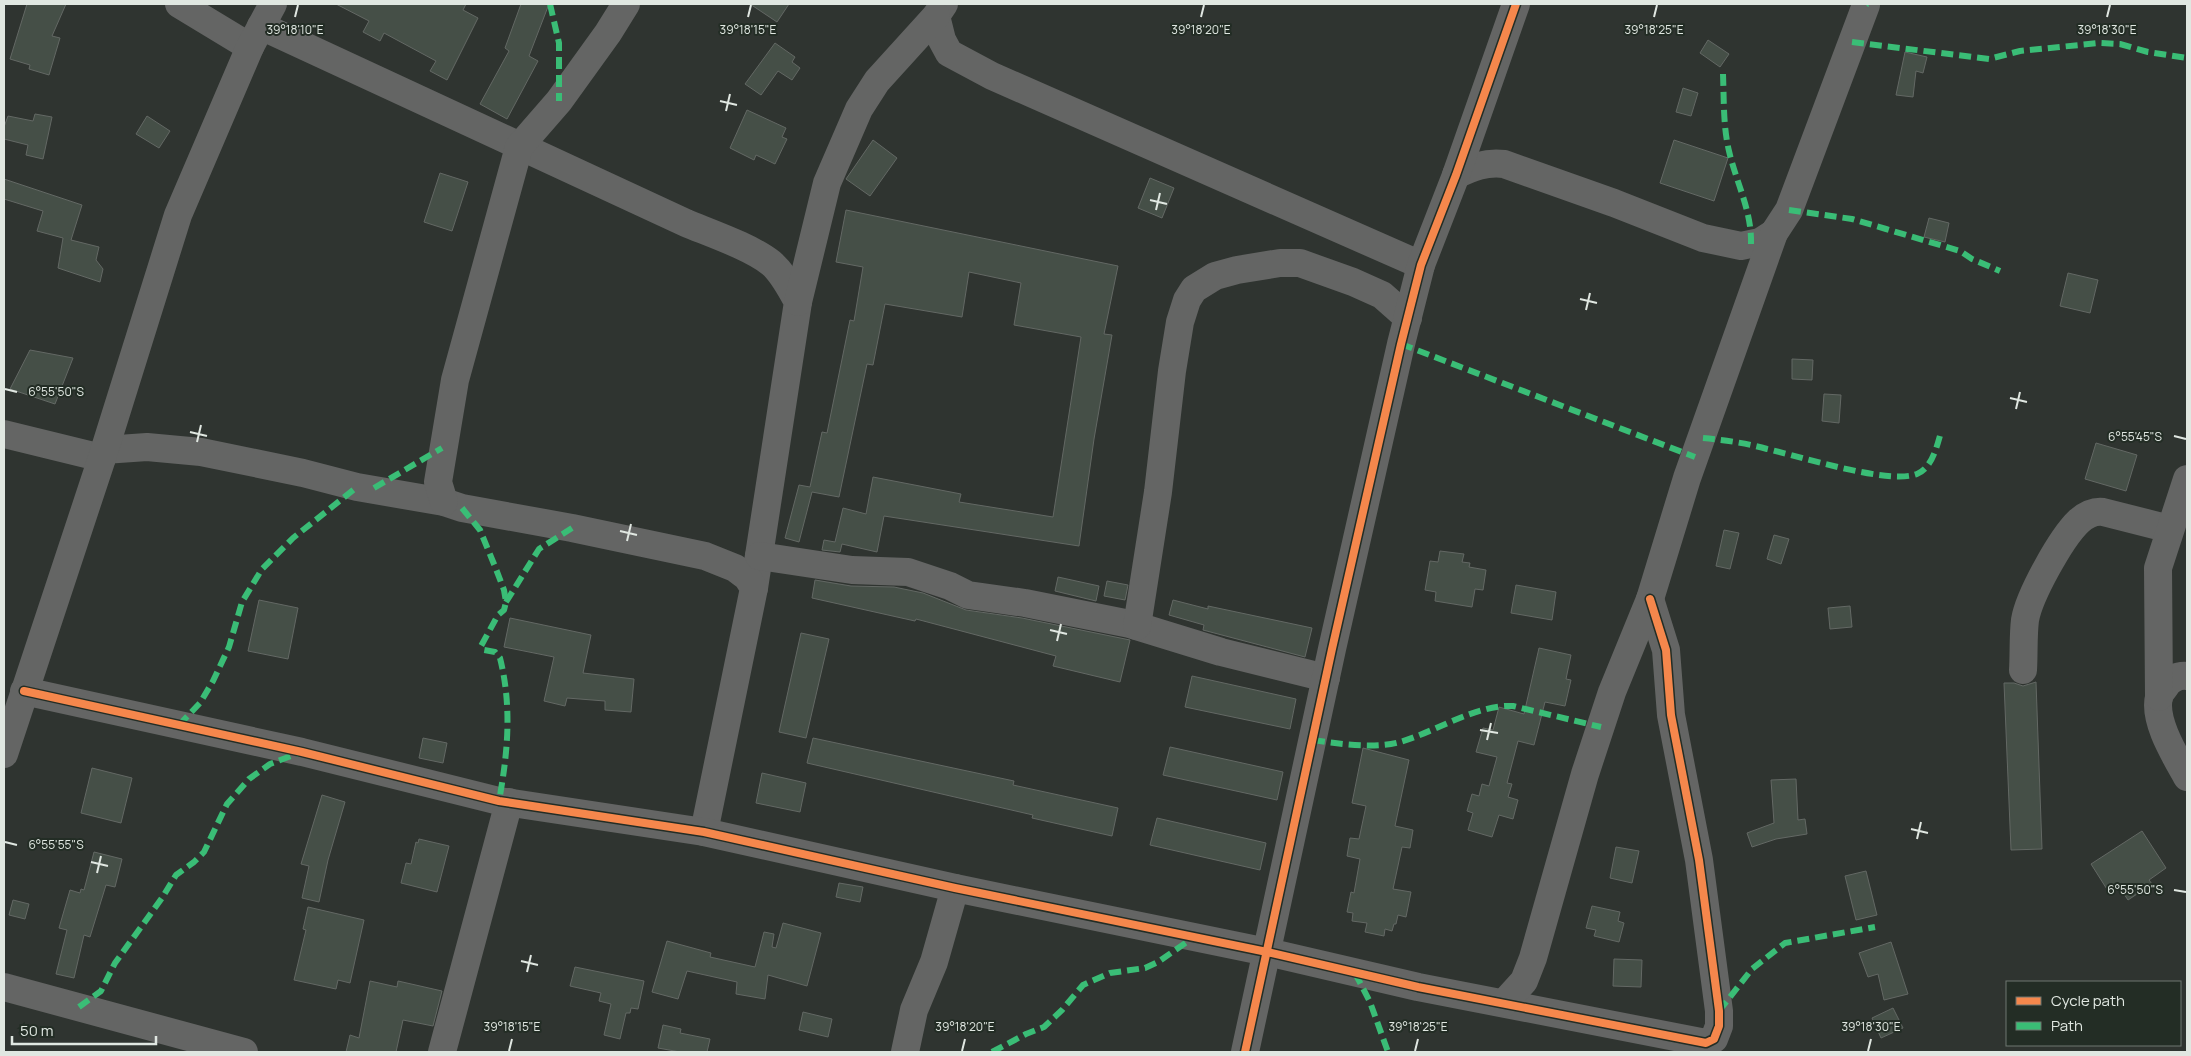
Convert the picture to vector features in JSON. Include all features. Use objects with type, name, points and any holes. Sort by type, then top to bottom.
[{"type":"street","points":[[179,4],[261,26],[686,224],[737,244],[770,263],[784,278],[798,302]]},
{"type":"street","points":[[434,493],[455,380],[519,147],[559,101],[608,34],[626,4]]},
{"type":"street","points":[[1245,1052],[1326,678],[1421,265],[1456,176],[1516,4]]},
{"type":"street","points":[[1504,1003],[1524,981],[1533,958],[1612,692],[1650,600],[1687,478],[1774,233],[1789,210],[1866,5]]},
{"type":"street","points":[[704,832],[754,588],[798,302],[826,183],[859,109],[877,80],[940,10]]},
{"type":"street","points":[[940,10],[942,40],[949,53]]},
{"type":"street","points":[[4,754],[103,454],[178,216],[261,26]]},
{"type":"street","points":[[902,51],[935,50],[949,53],[992,76],[1421,265]]},
{"type":"street","points":[[1456,176],[1475,166],[1489,163],[1504,164],[1614,203],[1703,238],[1741,246],[1760,242],[1774,233]]},
{"type":"street","points":[[1137,626],[1158,492],[1172,371],[1180,322],[1187,300],[1194,289],[1215,276],[1237,270],[1280,263],[1300,263],[1354,282],[1382,295],[1408,318]]},
{"type":"street","points":[[4,434],[103,454],[147,446],[179,449],[303,473],[357,487],[434,493],[462,508],[572,528],[705,556],[735,568],[747,577],[754,588]]},
{"type":"street","points":[[2187,479],[2158,568],[2158,697],[2160,722],[2167,741],[2187,778]]},
{"type":"street","points":[[2023,670],[2026,618],[2042,578],[2060,546],[2078,522],[2095,511],[2170,529]]},
{"type":"street","points":[[759,556],[852,570],[908,572],[950,586],[968,595],[1025,603],[1137,626],[1222,652],[1326,678]]},
{"type":"street","points":[[24,692],[302,752],[509,802],[704,832],[955,888],[1267,952],[1354,973],[1706,1043],[1714,1039],[1719,1026],[1720,1011],[1699,860],[1671,715],[1666,650],[1650,600]]},
{"type":"street","points":[[2158,697],[2167,683],[2178,675],[2187,676]]},
{"type":"street","points":[[442,1052],[509,802]]},
{"type":"street","points":[[905,1052],[914,1010],[934,962],[955,888]]},
{"type":"street","points":[[4,987],[194,1045],[244,1052]]},
{"type":"building","points":[[27,4],[66,4],[52,36],[60,38],[49,75],[29,69],[30,65],[10,59]]},
{"type":"building","points":[[336,4],[466,4],[463,10],[478,18],[447,80],[430,71],[436,61],[384,33],[380,41],[363,32],[369,21]]},
{"type":"building","points":[[521,4],[549,4],[529,56],[538,61],[507,119],[480,104],[509,51],[505,48]]},
{"type":"building","points":[[750,4],[789,4],[777,22]]},
{"type":"building","points":[[1708,40],[1729,54],[1720,67],[1700,53]]},
{"type":"building","points":[[775,43],[795,57],[792,62],[800,68],[792,80],[778,71],[761,95],[745,84]]},
{"type":"building","points":[[1905,52],[1927,57],[1923,73],[1916,71],[1913,97],[1896,95]]},
{"type":"building","points":[[1683,88],[1698,93],[1691,116],[1676,112]]},
{"type":"building","points":[[747,110],[786,128],[782,137],[787,139],[775,164],[756,155],[754,160],[730,148]]},
{"type":"building","points":[[35,114],[52,117],[43,159],[26,155],[28,145],[4,139],[4,127],[8,116],[33,121]]},
{"type":"building","points":[[147,116],[170,131],[159,148],[136,134]]},
{"type":"building","points":[[873,140],[897,158],[870,196],[846,179]]},
{"type":"building","points":[[1674,140],[1728,158],[1714,201],[1660,183]]},
{"type":"building","points":[[440,173],[468,182],[452,231],[424,222]]},
{"type":"building","points":[[1150,178],[1174,188],[1162,218],[1138,208]]},
{"type":"building","points":[[4,179],[82,205],[71,240],[99,247],[96,260],[103,269],[100,282],[58,268],[63,238],[37,231],[43,211],[4,199]]},
{"type":"building","points":[[846,210],[1118,266],[1104,334],[1112,335],[1094,439],[1079,546],[884,516],[877,552],[842,544],[840,552],[822,550],[824,540],[835,542],[843,508],[866,514],[873,477],[961,494],[959,502],[1053,517],[1081,337],[1014,325],[1021,283],[969,272],[962,317],[885,304],[873,365],[867,364],[839,497],[812,492],[799,542],[785,538],[799,485],[810,487],[822,432],[827,433],[850,320],[854,321],[863,267],[836,262]]},
{"type":"building","points":[[1929,218],[1949,223],[1945,242],[1924,237]]},
{"type":"building","points":[[2068,273],[2098,280],[2090,313],[2060,306]]},
{"type":"building","points":[[30,350],[73,358],[55,404],[10,389]]},
{"type":"building","points":[[1792,359],[1813,360],[1812,380],[1792,379]]},
{"type":"building","points":[[1824,394],[1841,395],[1839,423],[1822,421]]},
{"type":"building","points":[[2096,443],[2137,455],[2126,491],[2085,479]]},
{"type":"building","points":[[1724,530],[1739,533],[1730,569],[1716,566]]},
{"type":"building","points":[[1774,535],[1789,539],[1781,564],[1767,559]]},
{"type":"building","points":[[1440,551],[1464,554],[1462,562],[1470,563],[1469,567],[1486,570],[1483,590],[1475,589],[1472,607],[1435,601],[1436,592],[1425,590],[1430,561],[1438,562]]},
{"type":"building","points":[[1058,577],[1099,586],[1096,601],[1055,591]]},
{"type":"building","points":[[815,580],[851,586],[894,587],[923,593],[966,610],[1022,618],[1130,640],[1120,682],[1053,666],[1056,656],[916,619],[915,621],[812,598]]},
{"type":"building","points":[[1107,581],[1128,585],[1125,600],[1104,596]]},
{"type":"building","points":[[1516,585],[1556,592],[1552,620],[1511,613]]},
{"type":"building","points":[[259,600],[298,608],[288,659],[248,651]]},
{"type":"building","points":[[1173,600],[1208,609],[1208,606],[1312,628],[1305,657],[1203,630],[1204,625],[1169,615]]},
{"type":"building","points":[[1850,606],[1852,627],[1830,629],[1828,608]]},
{"type":"building","points":[[510,618],[591,635],[583,673],[634,679],[631,712],[605,710],[605,701],[567,698],[565,706],[544,701],[554,657],[504,647]]},
{"type":"building","points":[[801,633],[829,639],[806,738],[779,732]]},
{"type":"building","points":[[1539,648],[1571,655],[1566,679],[1571,680],[1565,706],[1545,702],[1534,745],[1518,741],[1507,783],[1512,784],[1508,797],[1518,800],[1513,819],[1499,815],[1492,837],[1468,830],[1473,813],[1467,811],[1472,794],[1479,796],[1482,784],[1489,786],[1497,757],[1476,752],[1483,728],[1493,730],[1499,707],[1524,714]]},
{"type":"building","points":[[1192,676],[1296,699],[1290,729],[1185,707]]},
{"type":"building","points":[[2036,682],[2042,849],[2011,850],[2004,683],[2014,683],[2023,686]]},
{"type":"building","points":[[423,738],[447,743],[443,763],[419,758]]},
{"type":"building","points":[[813,738],[1014,781],[1013,785],[1118,808],[1112,836],[1032,818],[1033,815],[807,763]]},
{"type":"building","points":[[1170,747],[1283,772],[1277,800],[1163,775]]},
{"type":"building","points":[[1363,748],[1409,760],[1395,826],[1413,830],[1410,848],[1402,847],[1393,889],[1411,892],[1406,917],[1398,915],[1392,931],[1385,929],[1384,936],[1365,932],[1367,923],[1352,921],[1353,913],[1347,912],[1351,892],[1354,893],[1360,859],[1347,856],[1350,838],[1359,839],[1366,806],[1352,803]]},
{"type":"building","points":[[92,768],[132,778],[121,823],[81,813]]},
{"type":"building","points":[[762,773],[806,783],[800,812],[756,803]]},
{"type":"building","points":[[1796,779],[1798,820],[1805,819],[1807,834],[1776,839],[1752,847],[1747,833],[1774,823],[1771,780]]},
{"type":"building","points":[[322,795],[345,802],[328,860],[319,902],[302,898],[309,866],[301,864]]},
{"type":"building","points":[[1157,818],[1266,843],[1260,870],[1150,845]]},
{"type":"building","points":[[2142,831],[2166,868],[2149,880],[2152,884],[2128,900],[2120,888],[2110,894],[2091,864]]},
{"type":"building","points":[[419,839],[449,846],[437,892],[401,883],[406,863],[411,864],[416,842],[418,843]]},
{"type":"building","points":[[1616,847],[1639,851],[1632,883],[1610,878]]},
{"type":"building","points":[[94,852],[122,859],[115,887],[106,885],[90,937],[84,935],[74,978],[56,974],[67,930],[59,928],[70,890],[80,893],[81,889],[84,890]]},
{"type":"building","points":[[1866,871],[1877,915],[1856,920],[1845,876]]},
{"type":"building","points":[[839,883],[863,887],[860,902],[836,897]]},
{"type":"building","points":[[13,900],[29,904],[25,919],[9,915]]},
{"type":"building","points":[[1592,906],[1620,912],[1618,921],[1624,923],[1619,942],[1594,936],[1596,930],[1586,928]]},
{"type":"building","points":[[308,907],[364,920],[350,983],[338,980],[336,989],[294,980],[306,930],[303,929]]},
{"type":"building","points":[[783,923],[821,933],[807,986],[768,975],[765,999],[736,994],[737,982],[687,971],[678,999],[652,992],[667,941],[711,953],[710,957],[755,967],[764,932],[774,934],[772,947],[776,948]]},
{"type":"building","points":[[1891,942],[1908,994],[1884,1000],[1878,974],[1868,977],[1859,953]]},
{"type":"building","points":[[1614,959],[1642,960],[1641,987],[1613,986]]},
{"type":"building","points":[[575,967],[644,981],[638,1009],[631,1008],[630,1013],[626,1013],[620,1039],[604,1035],[611,1004],[599,1001],[601,993],[570,986]]},
{"type":"building","points":[[370,981],[397,987],[398,981],[442,991],[433,1026],[403,1020],[396,1052],[346,1052],[350,1035],[359,1038]]},
{"type":"building","points":[[1893,1008],[1903,1028],[1881,1038],[1872,1018]]},
{"type":"building","points":[[803,1012],[832,1019],[828,1037],[799,1030]]},
{"type":"building","points":[[663,1025],[681,1029],[680,1033],[710,1039],[707,1052],[680,1052],[658,1048]]},
{"type":"marked path","points":[[550,4],[559,43],[559,101]]},
{"type":"marked path","points":[[1852,42],[1989,59],[2020,51],[2099,43],[2120,44],[2148,52],[2187,58]]},
{"type":"marked path","points":[[1723,74],[1727,142],[1749,220],[1751,244]]},
{"type":"marked path","points":[[1789,210],[1852,219],[1960,251],[1972,259],[2000,271]]},
{"type":"marked path","points":[[1401,344],[1695,457]]},
{"type":"marked path","points":[[1703,438],[1751,445],[1865,473],[1904,476],[1917,474],[1927,467],[1938,444],[1941,432]]},
{"type":"marked path","points":[[374,488],[442,448]]},
{"type":"marked path","points":[[179,725],[200,703],[213,681],[229,647],[242,602],[262,569],[293,538],[357,487]]},
{"type":"marked path","points":[[462,508],[480,530],[504,590],[506,602],[504,610],[498,615],[481,646],[484,650],[495,652],[500,658],[504,676],[507,729],[505,765],[499,801]]},
{"type":"marked path","points":[[506,602],[539,549],[572,528]]},
{"type":"marked path","points":[[1313,740],[1357,745],[1390,744],[1413,738],[1485,709],[1513,706],[1601,727]]},
{"type":"marked path","points":[[79,1007],[101,991],[115,963],[162,898],[176,875],[204,852],[227,804],[249,779],[270,764],[299,753]]},
{"type":"marked path","points":[[1719,1011],[1752,969],[1785,943],[1875,927]]},
{"type":"marked path","points":[[992,1052],[1044,1027],[1062,1010],[1083,985],[1110,973],[1145,968],[1158,962],[1194,937]]},
{"type":"marked path","points":[[1355,973],[1370,1002],[1388,1052]]},
{"type":"cycle path","points":[[1245,1052],[1332,649],[1401,344],[1421,265],[1456,175],[1516,4]]},
{"type":"cycle path","points":[[24,691],[302,752],[499,801],[704,832],[955,888],[1267,952],[1418,987],[1706,1043],[1714,1039],[1719,1026],[1719,1011],[1699,860],[1671,715],[1666,650],[1650,599]]}]
